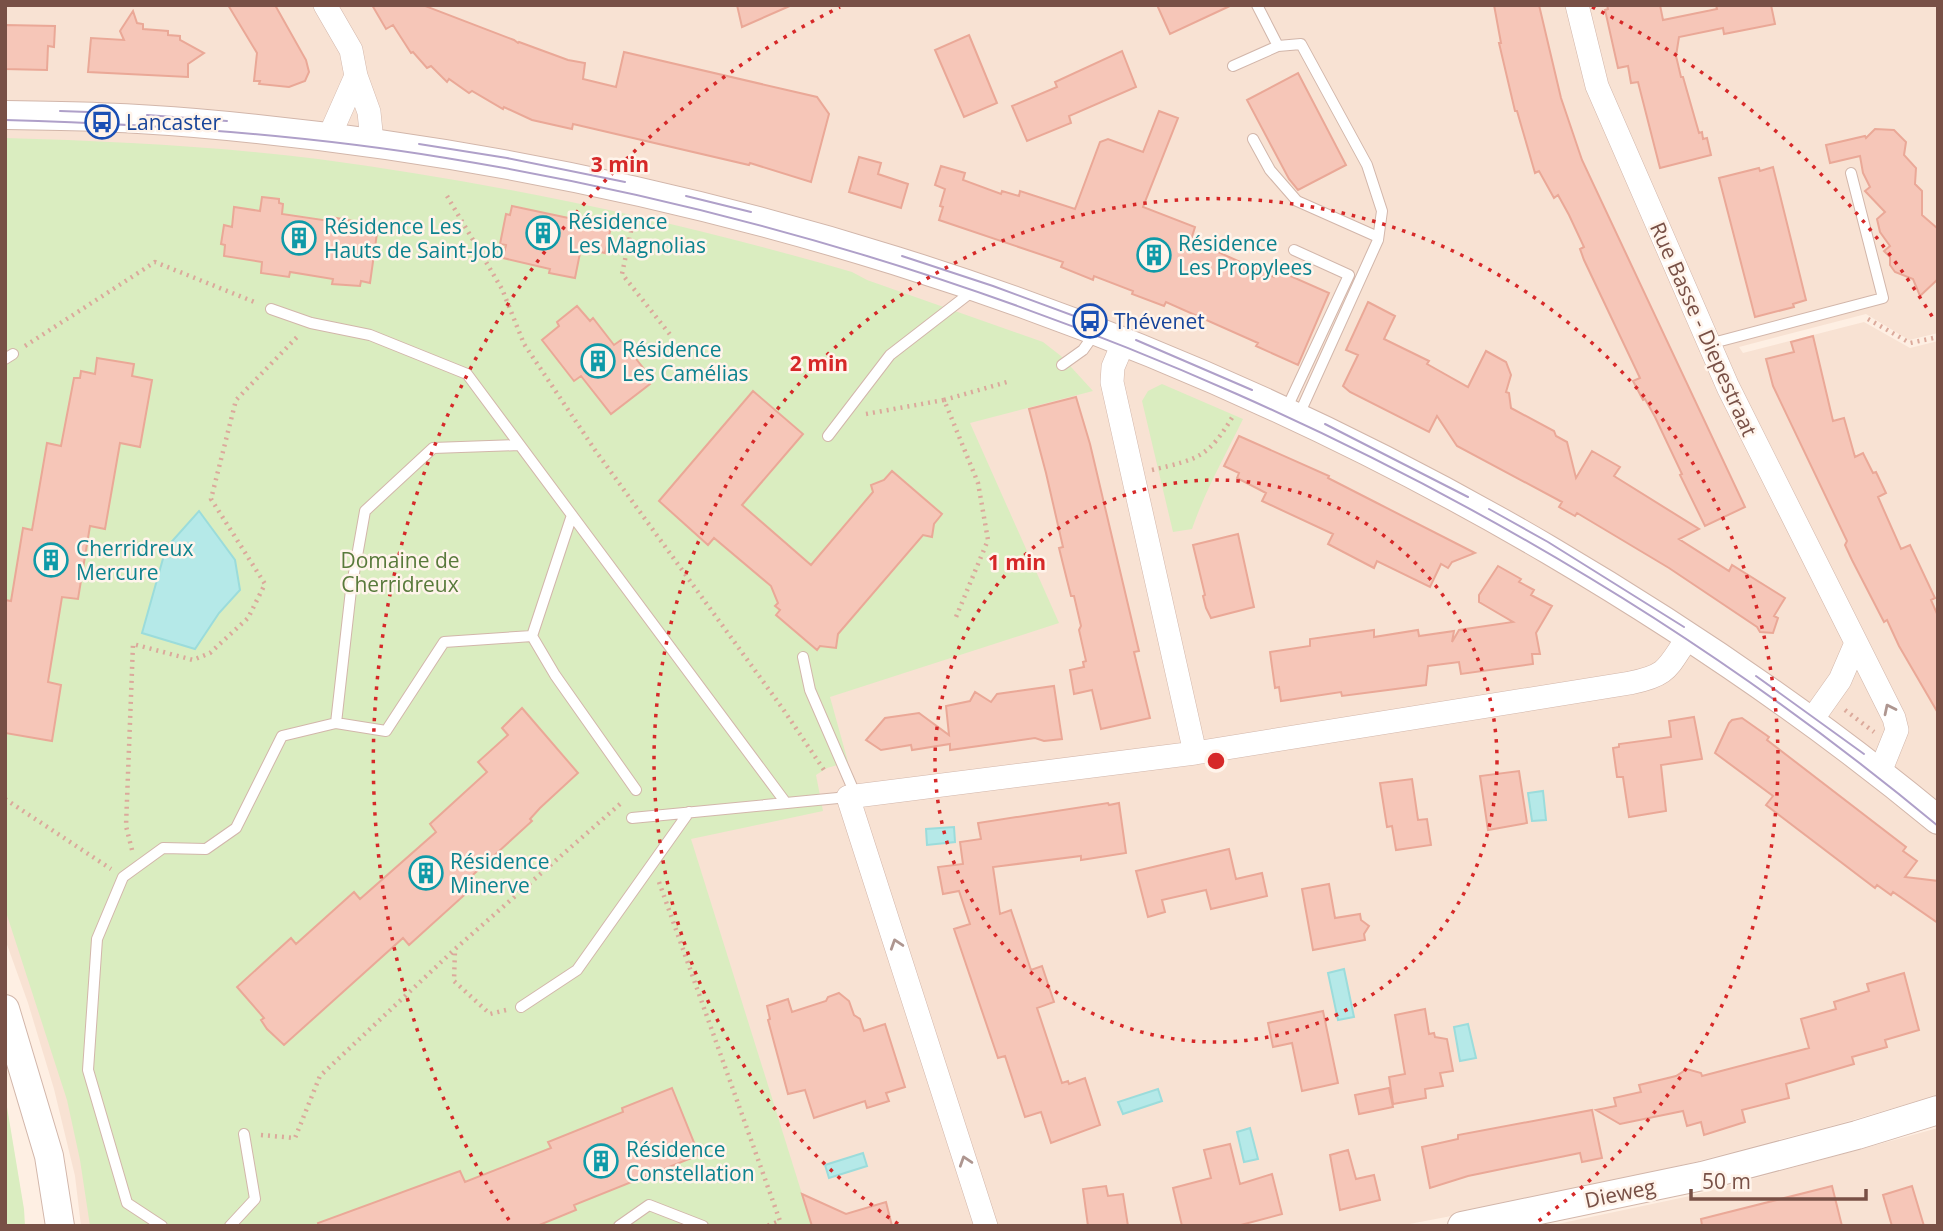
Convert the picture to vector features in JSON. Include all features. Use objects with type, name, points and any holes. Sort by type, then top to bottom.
[{"type":"street","points":[[326,5],[351,50],[356,76],[369,113],[372,142]]},
{"type":"street","name":"Rue Basse - Diepestraat","points":[[1577,5],[1597,86],[1728,387],[1894,718],[1896,730],[1880,772]]},
{"type":"street","points":[[329,137],[356,76]]},
{"type":"street","points":[[5,115],[191,122],[372,142],[509,164],[651,193],[792,228],[978,286],[1124,341],[1292,414],[1466,503],[1616,589],[1689,636],[1811,721],[1880,772],[1938,820]]},
{"type":"street","points":[[1124,341],[1113,367],[1112,382],[1195,753]]},
{"type":"street","points":[[986,1226],[852,796],[1195,753],[1652,679],[1666,672],[1689,636]]},
{"type":"street","points":[[1811,721],[1840,680],[1856,643]]},
{"type":"street","points":[[5,1009],[49,1156],[60,1226]]},
{"type":"street","name":"Dieweg","points":[[1462,1226],[1702,1176],[1857,1135],[1938,1110]]},
{"type":"lane","points":[[1257,5],[1278,46]]},
{"type":"lane","points":[[1233,66],[1278,46],[1301,44],[1367,165],[1382,211],[1378,237],[1292,414]]},
{"type":"lane","points":[[1253,139],[1270,170],[1297,201],[1378,237]]},
{"type":"lane","points":[[1709,344],[1883,298],[1851,173]]},
{"type":"lane","points":[[1292,414],[1349,275],[1294,250]]},
{"type":"lane","points":[[828,436],[890,355],[978,286]]},
{"type":"lane","points":[[271,309],[311,323],[370,335],[467,374],[786,803]]},
{"type":"lane","points":[[1062,365],[1083,350],[1097,330]]},
{"type":"lane","points":[[336,723],[351,590],[365,511],[433,448],[519,444]]},
{"type":"lane","points":[[572,515],[532,636],[555,675],[636,790]]},
{"type":"lane","points":[[162,1226],[127,1203],[88,1070],[97,939],[123,877],[163,848],[206,849],[236,828],[282,736],[336,723],[386,731],[444,642],[532,636]]},
{"type":"lane","points":[[632,818],[852,796],[810,690],[803,657]]},
{"type":"lane","points":[[521,1007],[577,970],[689,812]]},
{"type":"lane","points":[[230,1226],[255,1199],[244,1134]]},
{"type":"lane","points":[[619,1226],[649,1205],[703,1226]]},
{"type":"path","points":[[447,196],[502,289],[524,344],[588,440],[783,709],[824,770],[852,796]]},
{"type":"path","points":[[634,213],[622,274],[672,337]]},
{"type":"path","points":[[9,356],[155,262],[271,309]]},
{"type":"path","points":[[1865,318],[1910,343],[1938,337]]},
{"type":"path","points":[[136,867],[126,826],[133,644],[193,660],[210,653],[248,618],[265,584],[211,499],[236,400],[311,323]]},
{"type":"path","points":[[842,418],[944,400],[1006,382]]},
{"type":"path","points":[[944,400],[978,483],[988,540],[956,617]]},
{"type":"path","points":[[1133,474],[1198,458],[1210,450],[1236,412]]},
{"type":"path","points":[[1838,705],[1877,734]]},
{"type":"path","points":[[244,1134],[295,1138],[320,1076],[455,949],[636,790]]},
{"type":"path","points":[[5,799],[123,877]]},
{"type":"path","points":[[653,864],[780,1220],[767,1226]]},
{"type":"path","points":[[455,949],[454,981],[490,1014],[521,1007]]},
{"type":"shaded area","points":[[5,5],[1938,5],[1938,333],[1909,340],[1866,314],[1739,347],[1743,353],[1864,322],[1910,348],[1938,341],[1938,1095],[1695,1162],[1509,1205],[1399,1226],[81,1226],[75,1176],[54,1089],[5,939]]},
{"type":"shaded area","points":[[1938,1128],[1938,1226],[1548,1226],[1690,1196]]},
{"type":"green space","name":"Domaine de Cherridreux","points":[[5,138],[162,145],[318,159],[520,192],[654,220],[852,272],[867,280],[1043,342],[1061,356],[1093,391],[970,423],[1059,623],[830,697],[848,762],[827,768],[816,775],[823,811],[691,839],[812,1226],[90,1226],[67,1100],[5,909]]},
{"type":"green space","points":[[1162,384],[1243,419],[1209,487],[1192,529],[1173,532],[1142,401],[1148,391]]},
{"type":"green space","points":[[5,1095],[24,1209],[25,1226],[5,1226]]},
{"type":"water","points":[[199,511],[235,560],[240,590],[219,613],[195,649],[142,633],[166,548]]},
{"type":"water","points":[[1543,791],[1546,820],[1532,821],[1528,793]]},
{"type":"water","points":[[954,827],[955,842],[927,845],[926,829]]},
{"type":"water","points":[[1344,969],[1354,1017],[1338,1020],[1328,973]]},
{"type":"water","points":[[1468,1024],[1476,1058],[1460,1061],[1454,1027]]},
{"type":"water","points":[[1158,1089],[1162,1101],[1123,1114],[1118,1102]]},
{"type":"water","points":[[1250,1128],[1258,1159],[1244,1162],[1237,1132]]},
{"type":"water","points":[[863,1153],[867,1166],[829,1178],[825,1165]]},
{"type":"building","points":[[228,5],[275,5],[306,60],[309,72],[305,81],[289,87],[259,84],[260,81],[254,81],[257,53]]},
{"type":"building","points":[[372,5],[427,5],[425,6],[518,43],[585,63],[583,79],[616,87],[624,52],[817,97],[829,114],[811,182],[750,163],[749,165],[573,124],[572,129],[532,120],[504,107],[503,109],[472,91],[469,93],[449,79],[447,82],[431,66],[427,68],[411,53],[393,25],[386,29]]},
{"type":"building","points":[[737,5],[792,5],[742,27]]},
{"type":"building","points":[[1157,5],[1232,5],[1170,34]]},
{"type":"building","points":[[1494,5],[1539,5],[1561,98],[1582,160],[1745,507],[1705,526],[1655,417],[1633,381],[1640,378],[1584,260],[1580,249],[1584,247],[1569,215],[1558,195],[1554,198],[1539,171],[1535,173],[1515,111],[1499,43]]},
{"type":"building","points":[[1607,5],[1660,5],[1663,20],[1717,9],[1716,5],[1771,5],[1775,24],[1724,34],[1723,28],[1679,37],[1676,56],[1681,77],[1699,133],[1702,132],[1703,139],[1707,138],[1711,155],[1660,168],[1638,82],[1631,83],[1628,66],[1618,68],[1605,10],[1608,9]]},
{"type":"building","points":[[133,11],[137,23],[143,24],[143,29],[168,31],[168,35],[180,36],[180,40],[204,53],[188,64],[188,77],[88,72],[91,38],[124,40],[120,31]]},
{"type":"building","points":[[5,25],[55,26],[54,47],[48,46],[47,70],[5,69]]},
{"type":"building","points":[[969,35],[997,103],[964,117],[935,50]]},
{"type":"building","points":[[1122,51],[1136,87],[1069,116],[1071,123],[1027,141],[1012,106],[1057,87],[1055,82]]},
{"type":"building","points":[[1298,73],[1346,165],[1298,190],[1289,179],[1247,100]]},
{"type":"building","points":[[1159,111],[1178,118],[1143,207],[1195,227],[1191,240],[1274,277],[1277,270],[1329,293],[1298,365],[1256,346],[1258,343],[1166,302],[1164,306],[1094,276],[1093,280],[1061,267],[1063,262],[939,220],[945,189],[935,185],[941,166],[965,173],[963,180],[1001,194],[1002,191],[1019,196],[1020,191],[1075,209],[1100,142],[1108,139],[1143,152]]},
{"type":"building","points":[[1875,129],[1894,130],[1906,142],[1904,155],[1916,168],[1915,184],[1922,191],[1922,215],[1937,228],[1938,279],[1920,296],[1913,279],[1895,272],[1890,265],[1890,257],[1884,251],[1890,246],[1880,232],[1877,219],[1885,212],[1865,191],[1870,187],[1863,173],[1860,156],[1830,163],[1826,145],[1865,136],[1866,138]]},
{"type":"building","points":[[859,157],[881,163],[878,174],[908,184],[901,208],[849,192]]},
{"type":"building","points":[[1773,167],[1806,300],[1793,304],[1794,307],[1755,317],[1719,178]]},
{"type":"building","name":"Résidence Les Hauts de Saint-Job","points":[[262,197],[279,199],[279,203],[283,204],[282,214],[329,221],[330,217],[354,221],[352,229],[377,233],[370,283],[361,281],[360,286],[332,284],[333,279],[290,272],[289,277],[261,273],[262,262],[224,256],[225,245],[221,244],[224,225],[232,227],[234,207],[260,211]]},
{"type":"building","name":"Résidence Les Magnolias","points":[[512,206],[611,227],[605,253],[581,248],[575,278],[549,273],[550,269],[503,258],[506,245],[500,244],[506,214],[510,215]]},
{"type":"building","points":[[1368,302],[1395,316],[1384,339],[1429,361],[1427,364],[1468,387],[1486,351],[1506,362],[1511,375],[1506,392],[1509,393],[1511,408],[1554,431],[1556,436],[1567,442],[1576,478],[1592,451],[1620,467],[1614,476],[1699,529],[1679,539],[1729,571],[1732,565],[1785,598],[1774,616],[1778,618],[1773,633],[1760,632],[1757,627],[1669,568],[1577,513],[1575,516],[1559,507],[1562,502],[1457,446],[1437,416],[1429,432],[1350,392],[1343,386],[1358,355],[1346,350]]},
{"type":"building","name":"Résidence Les Camélias","points":[[577,306],[590,321],[593,318],[614,345],[621,340],[644,369],[641,372],[650,384],[611,414],[581,376],[574,381],[542,340],[559,326],[557,322]]},
{"type":"building","points":[[1813,336],[1833,421],[1844,418],[1855,457],[1863,453],[1873,473],[1876,472],[1886,493],[1878,497],[1901,549],[1910,545],[1935,598],[1931,600],[1938,616],[1938,713],[1887,620],[1884,622],[1852,560],[1845,545],[1847,541],[1773,386],[1766,359],[1794,352],[1791,342]]},
{"type":"building","name":"Cherridreux Mercure","points":[[97,358],[134,364],[132,376],[152,380],[140,447],[120,443],[105,529],[90,526],[78,599],[62,597],[48,682],[61,685],[52,741],[5,733],[5,600],[11,601],[23,528],[32,530],[47,443],[61,446],[74,378],[80,378],[81,371],[95,374]]},
{"type":"building","points":[[753,391],[803,434],[742,505],[811,565],[873,492],[871,485],[884,480],[892,471],[942,514],[934,524],[932,537],[923,535],[838,634],[836,648],[820,646],[817,650],[776,615],[780,610],[775,606],[778,603],[771,586],[714,538],[708,545],[659,501]]},
{"type":"building","points":[[1076,397],[1090,444],[1139,651],[1134,652],[1150,718],[1101,729],[1092,690],[1074,694],[1070,670],[1084,667],[1083,662],[1086,661],[1079,630],[1081,626],[1059,548],[1063,547],[1029,409]]},
{"type":"building","points":[[1239,436],[1329,476],[1328,478],[1475,553],[1452,562],[1448,568],[1441,564],[1430,587],[1377,561],[1374,568],[1328,544],[1333,534],[1262,501],[1266,493],[1237,478],[1239,473],[1224,466]]},
{"type":"building","points":[[1238,534],[1254,607],[1211,618],[1203,596],[1205,595],[1193,545]]},
{"type":"building","points":[[1498,566],[1534,590],[1531,595],[1552,606],[1536,633],[1540,654],[1532,654],[1533,664],[1461,674],[1459,662],[1428,666],[1426,685],[1342,696],[1341,692],[1281,701],[1279,687],[1275,688],[1270,652],[1310,646],[1310,639],[1374,630],[1374,637],[1418,630],[1419,636],[1454,631],[1452,642],[1459,630],[1513,622],[1479,602],[1479,595]]},
{"type":"building","points":[[1054,686],[1062,739],[1044,741],[1035,738],[950,750],[950,744],[912,750],[911,745],[881,750],[866,740],[885,718],[919,713],[949,735],[946,706],[970,701],[975,692],[991,702],[997,694]]},
{"type":"building","name":"Résidence Minerve","points":[[522,708],[578,773],[540,808],[530,819],[532,821],[465,882],[471,889],[409,945],[403,938],[284,1045],[267,1029],[261,1020],[264,1018],[237,987],[291,938],[296,944],[354,892],[360,899],[436,832],[430,824],[487,772],[478,762],[508,735],[502,728]]},
{"type":"building","points":[[1694,717],[1702,759],[1661,765],[1666,811],[1629,817],[1623,777],[1617,777],[1613,748],[1619,747],[1619,744],[1671,737],[1669,721]]},
{"type":"building","points":[[1742,718],[1906,847],[1903,851],[1917,861],[1905,877],[1938,881],[1938,923],[1893,892],[1891,895],[1877,885],[1875,888],[1766,805],[1773,796],[1715,753],[1729,723]]},
{"type":"building","points":[[1519,771],[1527,823],[1488,830],[1480,776]]},
{"type":"building","points":[[1412,779],[1418,820],[1427,819],[1431,845],[1396,850],[1392,826],[1387,827],[1380,783]]},
{"type":"building","points":[[1119,803],[1126,853],[1081,860],[1081,856],[993,867],[1000,914],[1011,910],[1031,970],[1042,966],[1054,1002],[1037,1008],[1062,1083],[1068,1081],[1069,1084],[1085,1078],[1100,1125],[1051,1143],[1041,1112],[1025,1117],[1005,1056],[998,1058],[954,929],[970,924],[959,891],[943,894],[938,867],[963,864],[960,842],[981,839],[978,823]]},
{"type":"building","points":[[1229,849],[1236,879],[1262,873],[1267,896],[1211,909],[1206,890],[1162,900],[1165,912],[1148,917],[1136,871]]},
{"type":"building","points":[[1329,884],[1335,918],[1360,914],[1361,920],[1369,926],[1364,934],[1365,940],[1313,950],[1302,889]]},
{"type":"building","points":[[1904,973],[1919,1030],[1885,1040],[1887,1047],[1852,1057],[1854,1064],[1786,1084],[1789,1098],[1742,1110],[1745,1122],[1704,1135],[1701,1122],[1687,1126],[1683,1111],[1620,1124],[1596,1110],[1616,1106],[1614,1098],[1641,1092],[1639,1085],[1676,1076],[1687,1069],[1701,1073],[1702,1076],[1809,1048],[1801,1019],[1836,1009],[1834,1002],[1869,991],[1867,984]]},
{"type":"building","points":[[839,993],[849,1001],[864,1031],[885,1024],[905,1087],[886,1093],[889,1101],[867,1108],[865,1101],[814,1118],[805,1090],[788,1094],[768,1020],[767,1006],[788,999],[792,1012],[826,1001],[828,997]]},
{"type":"building","points":[[1425,1009],[1429,1034],[1434,1033],[1435,1037],[1447,1039],[1453,1071],[1440,1073],[1443,1086],[1425,1089],[1426,1098],[1393,1104],[1389,1077],[1405,1074],[1395,1015]]},
{"type":"building","points":[[1323,1011],[1338,1083],[1302,1091],[1292,1043],[1273,1047],[1268,1023]]},
{"type":"building","name":"Résidence Constellation","points":[[672,1088],[699,1155],[574,1205],[576,1210],[537,1226],[319,1226],[318,1223],[460,1171],[465,1182],[551,1148],[548,1142],[623,1112],[622,1108]]},
{"type":"building","points":[[1389,1088],[1393,1107],[1359,1114],[1355,1095]]},
{"type":"building","points":[[1592,1110],[1602,1158],[1582,1162],[1580,1153],[1468,1176],[1430,1188],[1422,1147],[1458,1139],[1458,1135]]},
{"type":"building","points":[[1230,1144],[1240,1184],[1272,1174],[1282,1214],[1237,1226],[1182,1226],[1173,1188],[1211,1178],[1204,1150]]},
{"type":"building","points":[[1348,1150],[1356,1179],[1374,1175],[1380,1200],[1340,1210],[1330,1155]]},
{"type":"building","points":[[1106,1186],[1108,1196],[1123,1194],[1128,1226],[1088,1226],[1083,1189]]},
{"type":"building","points":[[1832,1186],[1842,1226],[1702,1226],[1701,1219]]},
{"type":"building","points":[[1912,1186],[1924,1226],[1892,1226],[1883,1195]]},
{"type":"building","points":[[802,1194],[846,1214],[886,1202],[892,1226],[812,1226]]},
{"type":"tram line","points":[[60,111],[116,113]]},
{"type":"tram line","points":[[147,115],[227,121]]},
{"type":"tram line","points":[[5,120],[226,132],[336,142],[446,158],[648,198],[847,250],[1044,316],[1236,394],[1423,484],[1603,586],[1775,700],[1938,826]]},
{"type":"tram line","points":[[419,144],[507,158],[625,182]]},
{"type":"tram line","points":[[686,196],[751,212]]},
{"type":"tram line","points":[[902,256],[1104,327]]},
{"type":"tram line","points":[[1136,340],[1252,390]]},
{"type":"tram line","points":[[1325,424],[1468,497]]},
{"type":"tram line","points":[[1489,509],[1548,542],[1684,627]]},
{"type":"tram line","points":[[1756,676],[1864,754]]},
{"type":"place","name":"Lancaster","points":[[102,122]]},
{"type":"place","name":"Résidence Les Magnolias","points":[[543,233]]},
{"type":"place","name":"Résidence Les Hauts de Saint-Job","points":[[299,238]]},
{"type":"place","name":"Résidence Les Propylees","points":[[1154,255]]},
{"type":"place","name":"Thévenet","points":[[1090,321]]},
{"type":"place","name":"Résidence Les Camélias","points":[[598,361]]},
{"type":"place","name":"Cherridreux Mercure","points":[[51,560]]},
{"type":"place","name":"Résidence Minerve","points":[[426,873]]},
{"type":"place","name":"Résidence Constellation","points":[[601,1161]]}]
